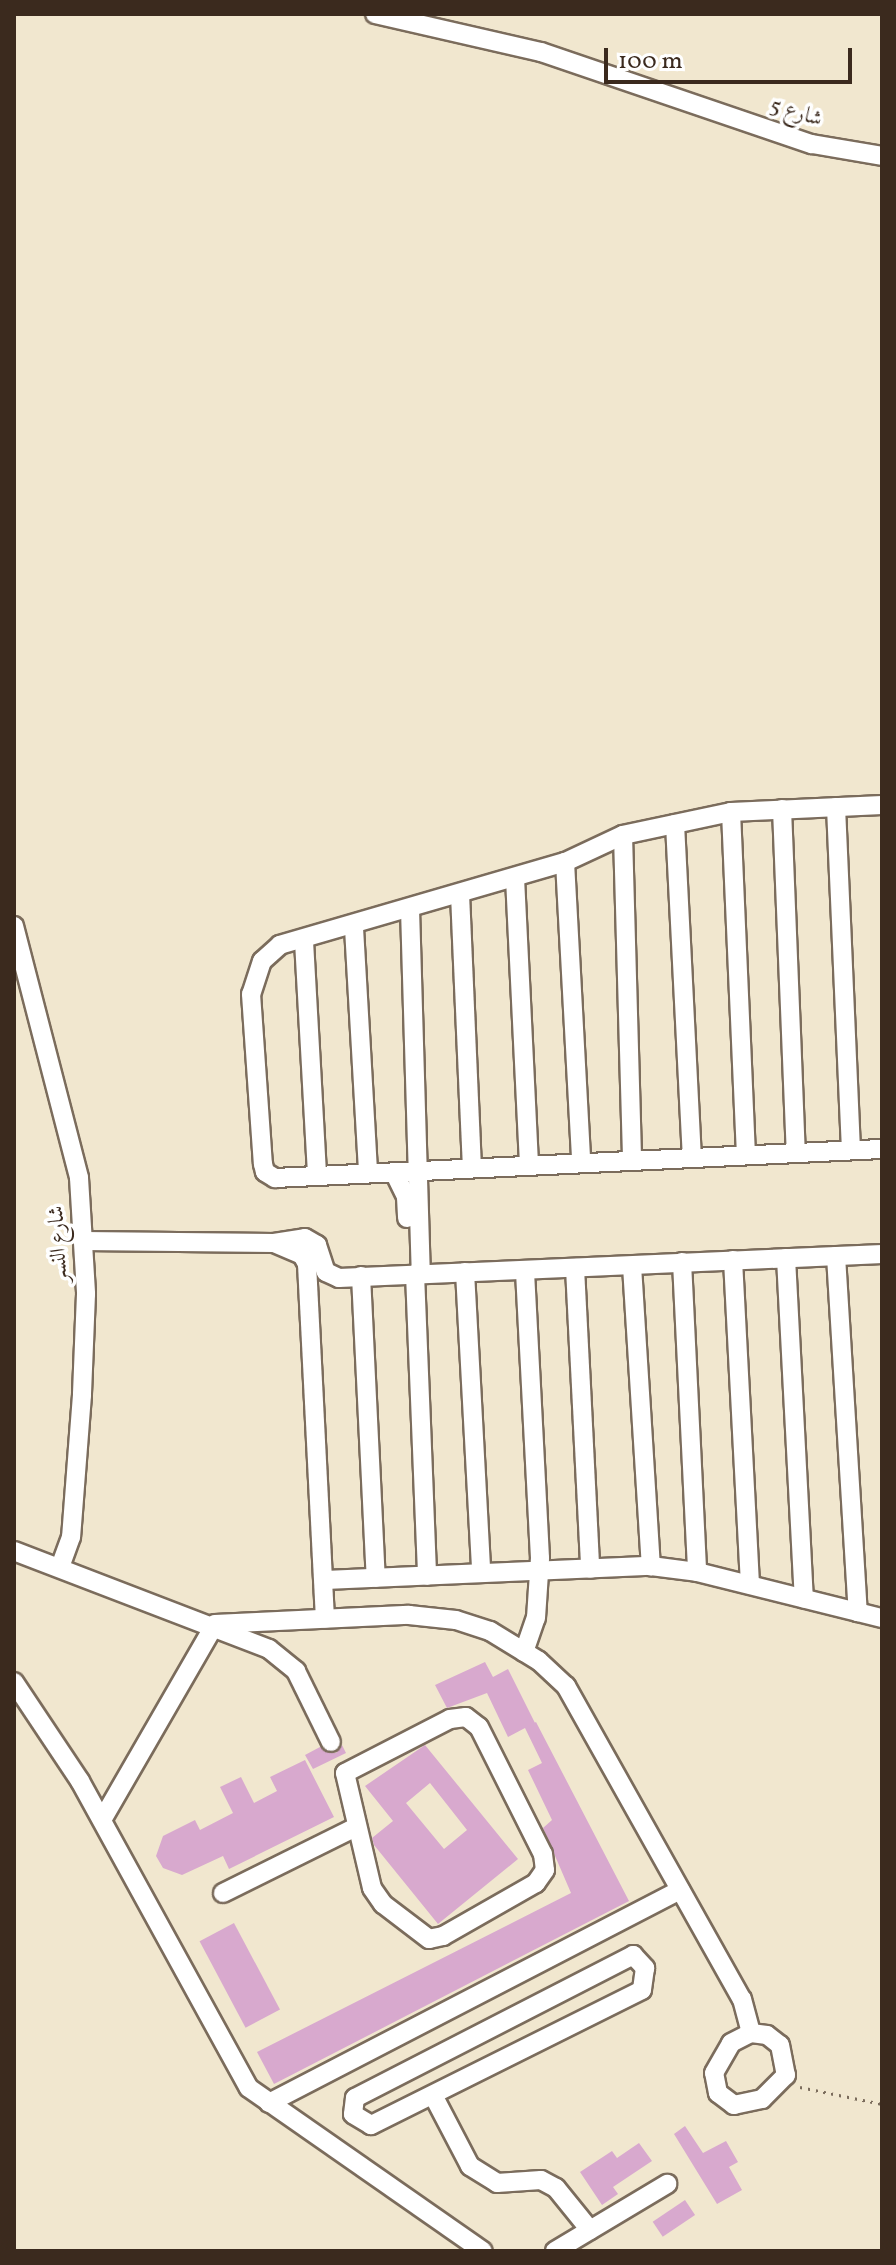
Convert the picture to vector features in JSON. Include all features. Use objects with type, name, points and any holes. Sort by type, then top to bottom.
[{"type":"street","name":"شارع 5","points":[[375,14],[541,52],[812,144],[882,156]]},
{"type":"street","points":[[882,805],[731,812],[623,835],[565,862],[270,952],[256,971],[251,994],[265,1172],[275,1178],[529,1163],[882,1149]]},
{"type":"street","points":[[836,807],[851,1150]]},
{"type":"street","points":[[782,809],[796,1152]]},
{"type":"street","points":[[731,812],[746,1154]]},
{"type":"street","points":[[675,824],[692,1156]]},
{"type":"street","points":[[623,835],[632,1159]]},
{"type":"street","points":[[565,862],[581,1161]]},
{"type":"street","points":[[515,878],[529,1163]]},
{"type":"street","points":[[460,894],[472,1166]]},
{"type":"street","points":[[410,909],[421,1170],[415,1274]]},
{"type":"street","name":"شارع النسر","points":[[14,926],[79,1178],[83,1241],[82,1395],[71,1537],[61,1565]]},
{"type":"street","points":[[354,928],[368,1172]]},
{"type":"street","points":[[304,941],[317,1176]]},
{"type":"street","points":[[394,1172],[406,1197],[415,1274],[427,1576]]},
{"type":"street","points":[[83,1241],[312,1241],[332,1277]]},
{"type":"street","points":[[274,1243],[302,1255],[308,1279],[325,1619]]},
{"type":"street","points":[[308,1279],[882,1254]]},
{"type":"street","points":[[836,1256],[858,1612]]},
{"type":"street","points":[[786,1258],[804,1599]]},
{"type":"street","points":[[733,1260],[750,1585]]},
{"type":"street","points":[[682,1262],[697,1572]]},
{"type":"street","points":[[632,1266],[651,1566]]},
{"type":"street","points":[[575,1268],[590,1569]]},
{"type":"street","points":[[524,1652],[536,1618],[540,1572],[525,1270]]},
{"type":"street","points":[[465,1272],[481,1572]]},
{"type":"street","points":[[361,1276],[376,1578]]},
{"type":"street","points":[[14,1551],[61,1565],[215,1624],[269,1649],[296,1671],[338,1757],[377,1896],[422,1937],[443,1936],[536,1883],[545,1870],[543,1854],[479,1727],[466,1717],[450,1719],[338,1757]]},
{"type":"street","points":[[325,1580],[651,1566],[697,1572],[882,1618]]},
{"type":"street","points":[[215,1624],[409,1615],[456,1620],[506,1638],[566,1686],[742,1999],[751,2033]]},
{"type":"street","points":[[102,1820],[215,1624]]},
{"type":"street","points":[[14,1682],[102,1820],[237,2071],[269,2103],[483,2251]]},
{"type":"street","points":[[223,1893],[356,1827]]},
{"type":"street","points":[[269,2103],[680,1890]]},
{"type":"street","points":[[628,1956],[645,1968],[642,1990],[488,2070],[371,2125],[353,2114],[355,2098],[628,1956]]},
{"type":"street","points":[[751,2033],[767,2035],[780,2045],[786,2059],[782,2082],[747,2106],[727,2103],[718,2093],[715,2067],[731,2043],[751,2033]]},
{"type":"street","points":[[468,2039],[488,2070]]},
{"type":"street","points":[[434,2097],[470,2166],[497,2183],[541,2180],[556,2188],[590,2230]]},
{"type":"street","points":[[555,2251],[667,2184]]},
{"type":"path","points":[[782,2082],[882,2104]]},
{"type":"building","points":[[485,1662],[493,1677],[508,1669],[629,1901],[274,2084],[257,2052],[571,1893],[543,1828],[552,1820],[528,1770],[542,1763],[525,1728],[508,1737],[487,1693],[447,1708],[435,1685]]},
{"type":"building","points":[[342,1745],[346,1753],[313,1769],[305,1755],[320,1747],[336,1753]]},
{"type":"building","points":[[425,1745],[518,1859],[438,1924],[374,1845],[372,1838],[393,1821],[365,1786]],"holes":[[[430,1783],[467,1830],[444,1849],[406,1803]]]},
{"type":"building","points":[[305,1760],[334,1817],[229,1869],[223,1856],[182,1875],[163,1868],[156,1856],[163,1836],[195,1820],[200,1830],[233,1813],[220,1787],[241,1777],[254,1803],[277,1791],[270,1777]]},
{"type":"building","points":[[234,1923],[280,2010],[246,2028],[200,1941]]},
{"type":"building","points":[[685,2126],[703,2153],[726,2141],[738,2162],[729,2167],[742,2190],[717,2204],[674,2134]]},
{"type":"building","points":[[639,2143],[652,2161],[613,2187],[618,2194],[602,2205],[580,2172],[612,2151],[617,2158]]},
{"type":"building","points":[[685,2200],[695,2215],[663,2237],[653,2222]]}]
